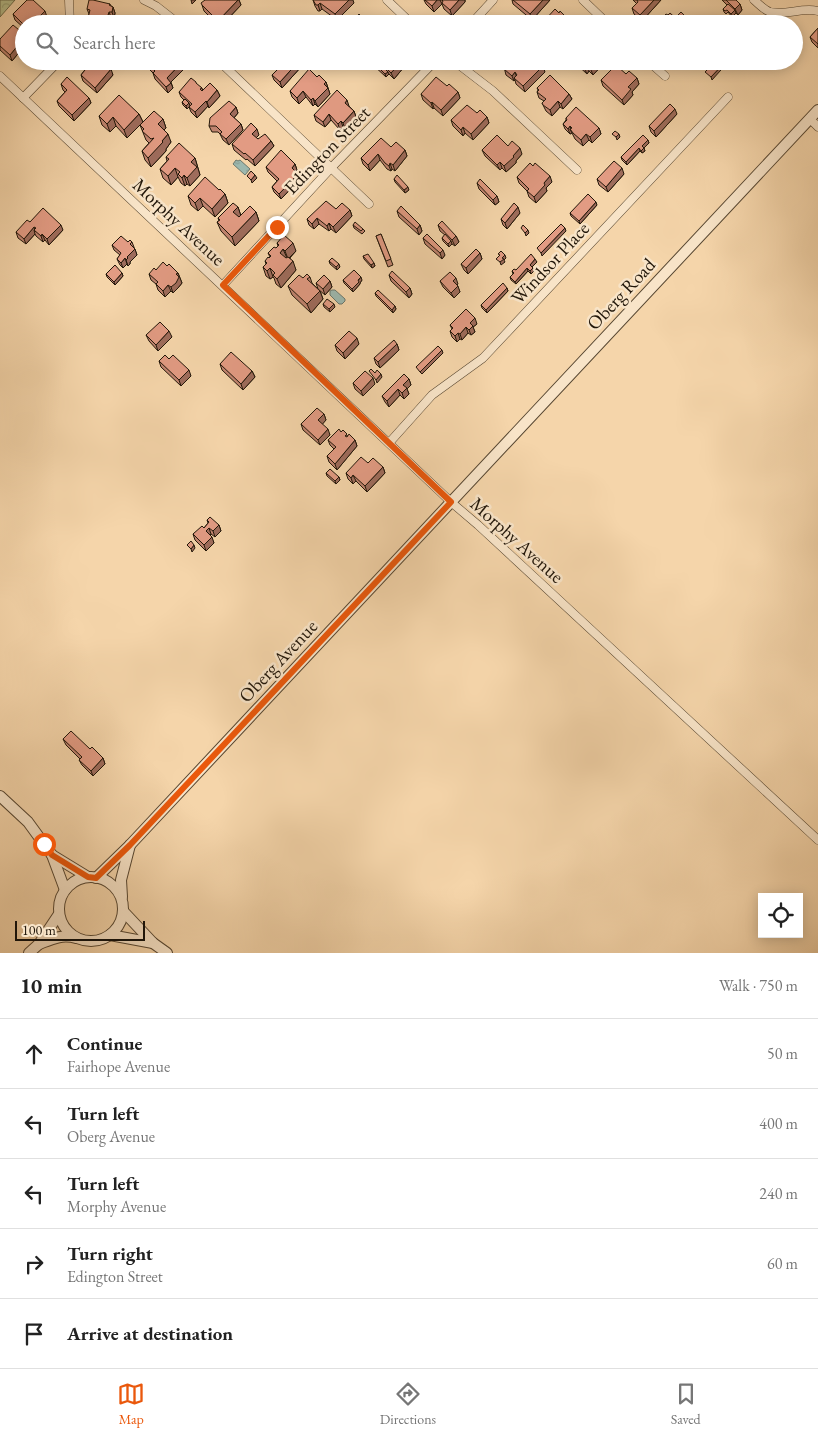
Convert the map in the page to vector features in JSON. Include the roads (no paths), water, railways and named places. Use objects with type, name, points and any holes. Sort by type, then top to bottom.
[{"type":"street","points":[[69,0],[70,15]]},
{"type":"street","points":[[144,0],[168,15]]},
{"type":"street","points":[[387,0],[403,15]]},
{"type":"street","points":[[479,15],[493,0]]},
{"type":"street","points":[[583,0],[599,15]]},
{"type":"street","points":[[754,0],[762,8],[770,12],[790,12],[809,9],[818,12]]},
{"type":"street","points":[[23,98],[50,70]]},
{"type":"street","points":[[228,70],[370,204]]},
{"type":"street","name":"Edington Street","points":[[223,285],[331,168],[426,70]]},
{"type":"street","points":[[465,70],[493,92],[577,170]]},
{"type":"street","points":[[658,70],[664,76]]},
{"type":"street","name":"Morphy Avenue","points":[[0,76],[451,502],[818,840]]},
{"type":"street","name":"Windsor Place","points":[[389,443],[432,395],[483,358],[728,97]]},
{"type":"street","name":"Oberg Road","points":[[451,502],[818,110]]},
{"type":"street","points":[[810,119],[818,127]]},
{"type":"street","name":"Oberg Avenue","points":[[92,878],[130,845],[451,502]]},
{"type":"street","points":[[0,796],[28,822],[52,855],[65,890]]},
{"type":"street","name":"Oberg Avenue","points":[[122,905],[121,880],[130,845]]},
{"type":"street","points":[[52,855],[92,878]]},
{"type":"street","points":[[39,944],[55,938],[68,936],[83,940],[92,941],[102,940],[110,935],[117,928],[121,920],[122,905],[118,892],[105,880],[79,879],[65,890],[61,898],[59,914],[62,923],[74,937],[83,940]]},
{"type":"street","points":[[122,905],[153,943],[167,953]]},
{"type":"street","points":[[29,953],[39,944],[59,914]]},
{"type":"street","points":[[110,935],[153,943]]},
{"type":"water","points":[[236,160],[240,160],[250,169],[245,175],[233,164]]},
{"type":"water","points":[[332,290],[335,290],[345,299],[342,304],[339,304],[330,295]]}]
